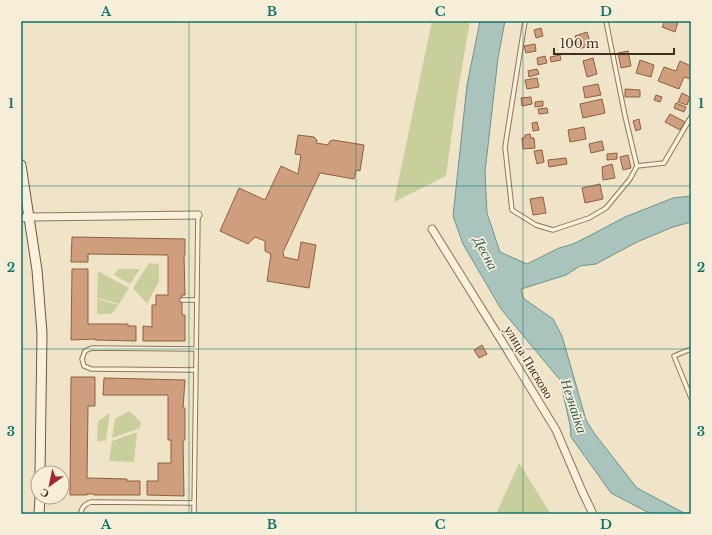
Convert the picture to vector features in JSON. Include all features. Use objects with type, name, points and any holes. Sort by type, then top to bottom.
[{"type":"street","points":[[21,165],[25,217],[38,270],[42,333],[40,465]]},
{"type":"street","points":[[25,217],[198,215]]},
{"type":"street","name":"улица Писково","points":[[432,229],[556,430],[593,514]]},
{"type":"lane","points":[[525,21],[505,147],[512,210],[536,224],[553,230],[589,218],[606,208],[630,179],[637,166],[625,116],[606,21]]},
{"type":"lane","points":[[637,166],[664,163],[691,117]]},
{"type":"lane","points":[[194,514],[198,215]]},
{"type":"lane","points":[[182,300],[197,300]]},
{"type":"lane","points":[[196,349],[92,348],[85,351],[82,359],[84,366],[91,369],[196,370]]},
{"type":"lane","points":[[691,349],[674,356],[691,398]]},
{"type":"lane","points":[[81,514],[85,505],[91,502],[194,503]]},
{"type":"green space","points":[[432,21],[470,21],[457,96],[446,176],[394,202]]},
{"type":"green space","points":[[149,263],[159,264],[159,281],[147,304],[133,288]]},
{"type":"green space","points":[[118,269],[140,269],[130,284],[114,275]]},
{"type":"green space","points":[[98,271],[129,288],[119,304],[97,298]]},
{"type":"green space","points":[[97,299],[118,305],[112,314],[97,314]]},
{"type":"green space","points":[[129,411],[141,422],[140,428],[112,438],[115,419]]},
{"type":"green space","points":[[110,413],[106,440],[97,442],[98,421]]},
{"type":"green space","points":[[137,432],[134,462],[109,461],[112,441]]},
{"type":"green space","points":[[519,463],[551,514],[496,514]]},
{"type":"water","points":[[480,21],[505,21],[498,58],[485,172],[487,213],[500,252],[527,264],[559,248],[573,244],[625,217],[673,198],[691,196],[691,222],[673,227],[637,242],[596,264],[580,266],[566,275],[521,289],[523,298],[553,319],[562,336],[586,420],[594,433],[637,488],[686,514],[651,514],[611,493],[571,437],[570,425],[560,380],[501,309],[463,244],[453,216],[467,85]]},
{"type":"building","points":[[665,21],[678,22],[675,32],[662,27]]},
{"type":"building","points":[[541,28],[543,36],[536,38],[534,30]]},
{"type":"building","points":[[587,32],[591,45],[579,49],[575,36]]},
{"type":"building","points":[[535,44],[536,51],[526,53],[524,46]]},
{"type":"building","points":[[628,51],[631,66],[621,68],[618,53]]},
{"type":"building","points":[[560,55],[561,60],[551,62],[550,57]]},
{"type":"building","points":[[545,56],[547,63],[538,65],[537,58]]},
{"type":"building","points":[[593,58],[597,74],[587,77],[583,61]]},
{"type":"building","points":[[640,60],[654,65],[651,77],[636,73]]},
{"type":"building","points":[[680,61],[691,66],[691,79],[684,77],[679,89],[658,81],[664,67],[676,71]]},
{"type":"building","points":[[537,69],[539,74],[529,77],[528,71]]},
{"type":"building","points":[[537,78],[539,87],[527,89],[525,80]]},
{"type":"building","points":[[598,84],[601,95],[585,98],[583,87]]},
{"type":"building","points":[[625,89],[640,90],[640,97],[625,97]]},
{"type":"building","points":[[682,93],[690,97],[687,105],[678,102]]},
{"type":"building","points":[[656,95],[662,97],[660,102],[654,100]]},
{"type":"building","points":[[531,97],[532,104],[522,106],[521,98]]},
{"type":"building","points":[[602,99],[605,113],[583,118],[580,104]]},
{"type":"building","points":[[543,101],[543,106],[535,107],[535,102]]},
{"type":"building","points":[[676,103],[686,107],[684,112],[674,108]]},
{"type":"building","points":[[547,108],[548,113],[539,114],[538,109]]},
{"type":"building","points":[[670,114],[685,122],[680,130],[665,122]]},
{"type":"building","points":[[639,119],[641,129],[636,131],[633,121]]},
{"type":"building","points":[[537,122],[539,130],[533,131],[532,123]]},
{"type":"building","points":[[584,127],[586,139],[570,142],[568,130]]},
{"type":"building","points":[[530,134],[531,138],[534,138],[535,148],[523,149],[522,138],[525,137],[525,135]]},
{"type":"building","points":[[298,135],[314,137],[317,140],[316,143],[328,145],[330,141],[333,140],[364,145],[360,171],[356,170],[354,179],[320,173],[283,252],[284,257],[298,260],[301,242],[316,245],[309,288],[267,281],[271,254],[265,251],[265,241],[255,237],[248,244],[220,231],[239,188],[265,200],[281,166],[298,174],[301,155],[295,154]]},
{"type":"building","points":[[602,141],[604,150],[591,153],[589,144]]},
{"type":"building","points":[[542,150],[544,162],[537,164],[534,151]]},
{"type":"building","points":[[617,153],[617,159],[607,160],[607,154]]},
{"type":"building","points":[[628,155],[631,168],[623,170],[620,157]]},
{"type":"building","points":[[566,158],[567,164],[549,167],[548,160]]},
{"type":"building","points":[[612,164],[615,178],[603,180],[602,167]]},
{"type":"building","points":[[600,184],[603,199],[585,203],[582,188]]},
{"type":"building","points":[[543,197],[546,213],[533,215],[530,199]]},
{"type":"building","points":[[72,237],[185,239],[185,295],[182,295],[182,315],[185,315],[185,341],[143,341],[143,326],[152,327],[152,305],[156,305],[156,295],[168,295],[168,255],[88,254],[88,262],[71,262]]},
{"type":"building","points":[[72,269],[88,269],[88,324],[128,324],[128,326],[136,326],[136,341],[95,339],[71,340]]},
{"type":"building","points":[[482,345],[487,354],[479,358],[474,350]]},
{"type":"building","points":[[71,377],[95,377],[95,406],[88,406],[87,478],[127,479],[127,481],[140,481],[140,495],[70,495]]},
{"type":"building","points":[[104,378],[185,380],[183,408],[185,408],[185,440],[183,440],[184,496],[147,495],[147,481],[158,481],[158,463],[171,463],[171,440],[168,440],[168,395],[103,395]]},
{"type":"water label","name":"Десна","points":[[486,253]]},
{"type":"water label","name":"Незнайка","points":[[574,406]]}]
